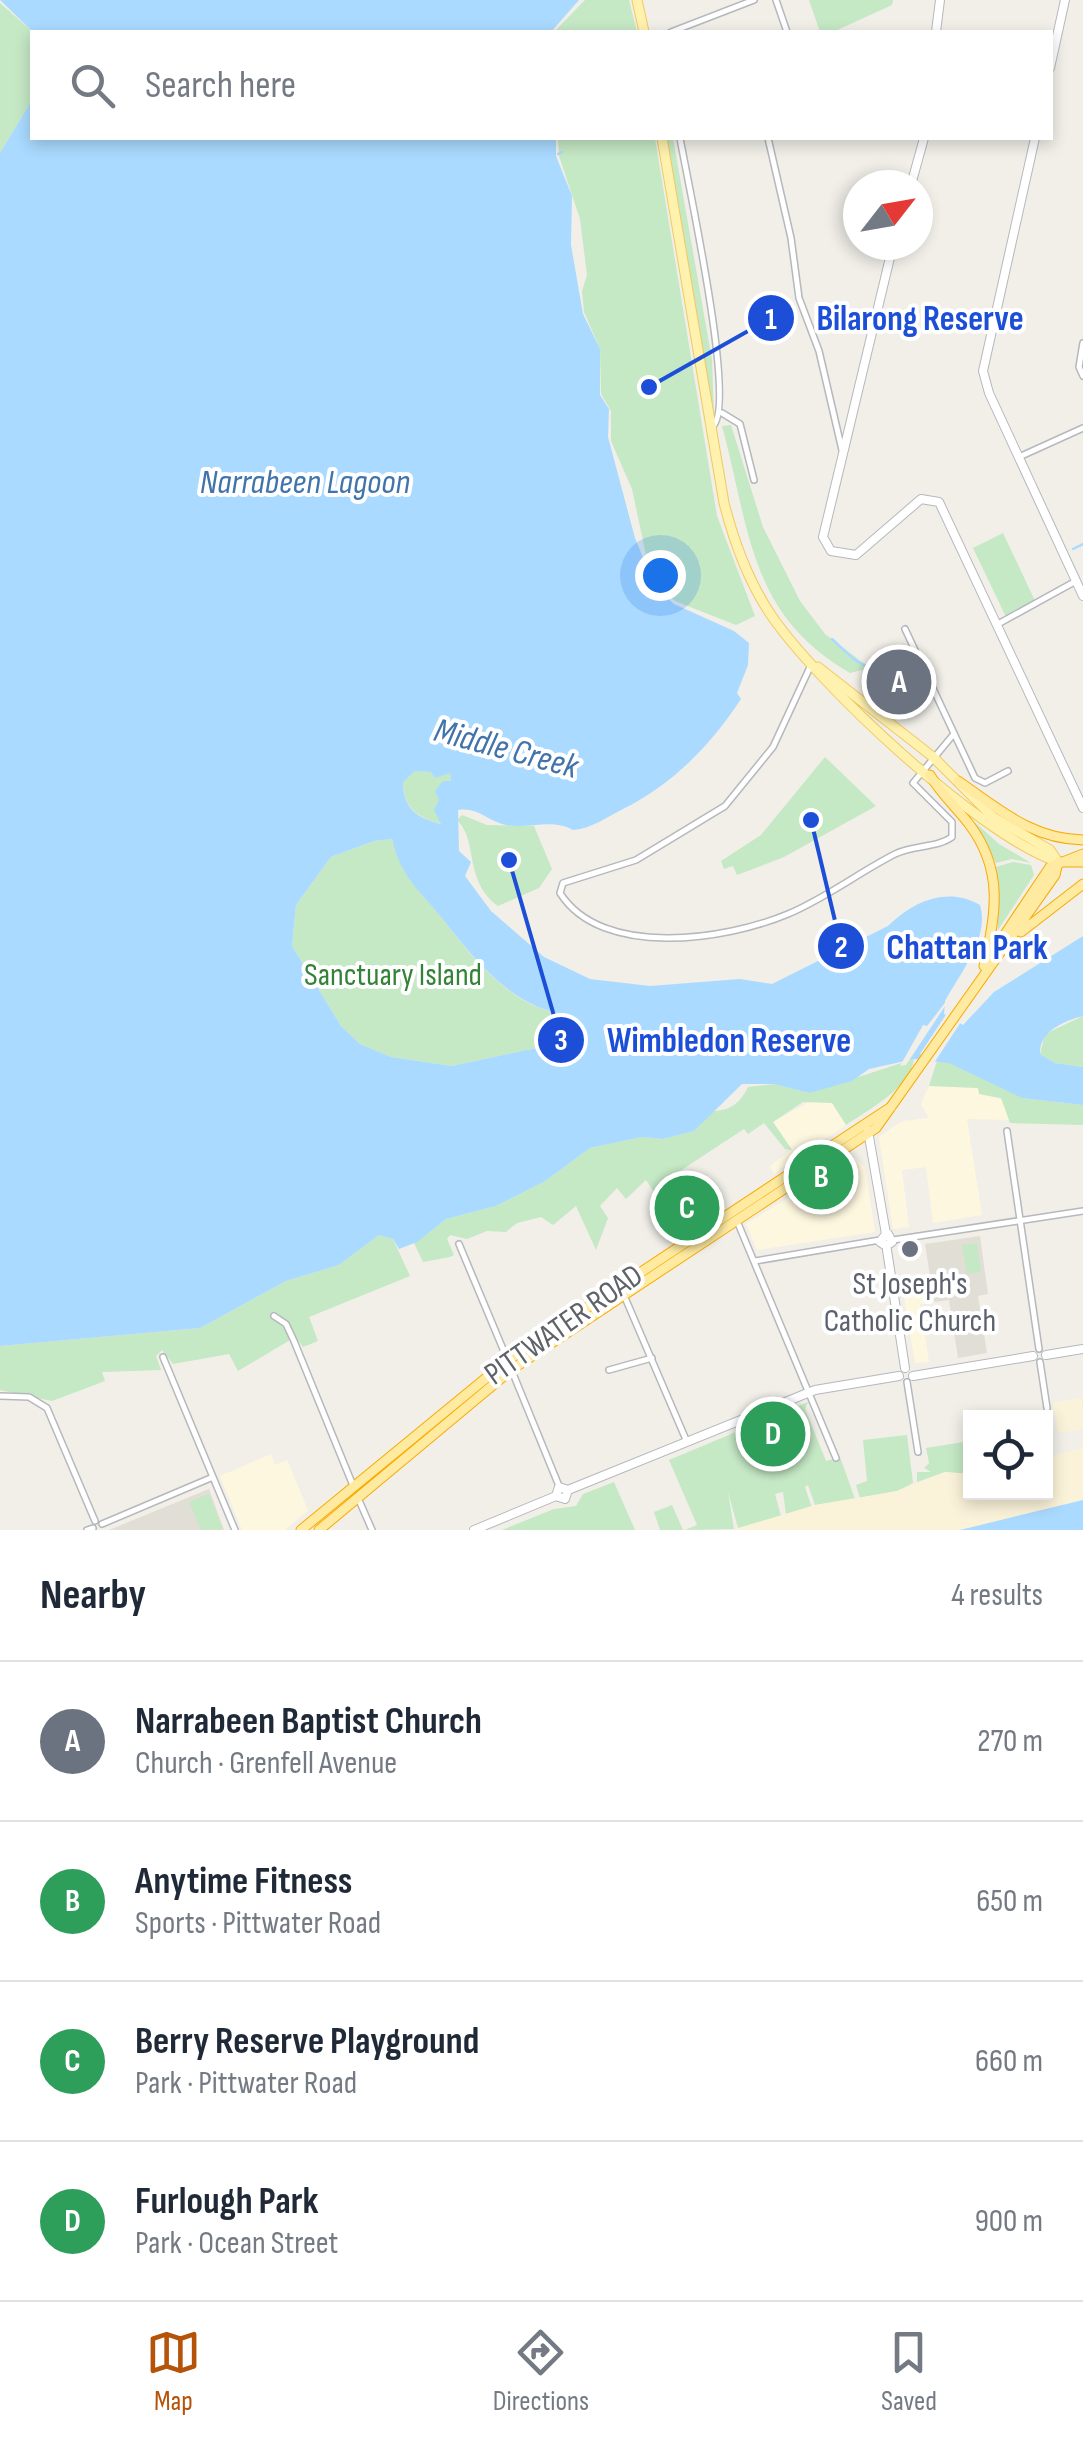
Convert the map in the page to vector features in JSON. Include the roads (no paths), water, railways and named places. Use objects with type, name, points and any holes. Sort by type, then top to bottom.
[{"type":"highway","points":[[926,772],[980,839],[994,875],[996,913],[984,966]]},
{"type":"highway","points":[[958,780],[1023,827],[1051,837],[1083,840]]},
{"type":"highway","points":[[1058,862],[1083,854]]},
{"type":"highway","points":[[1058,862],[1083,862]]},
{"type":"highway","name":"PITTWATER ROAD","points":[[622,1290],[737,1221],[868,1134],[928,1059],[973,990],[1012,941],[1053,879],[1058,862]]},
{"type":"highway","name":"PITTWATER ROAD","points":[[973,990],[984,966],[1042,876],[1058,862]]},
{"type":"highway","name":"PITTWATER ROAD","points":[[1012,941],[1083,884]]},
{"type":"highway","name":"PITTWATER ROAD","points":[[301,1530],[356,1492],[510,1366],[891,1107]]},
{"type":"highway","name":"PITTWATER ROAD","points":[[319,1530],[356,1492]]},
{"type":"main road","points":[[637,0],[644,30]]},
{"type":"main road","points":[[662,140],[724,503],[746,570],[770,614],[842,696],[926,772],[1008,840],[1058,862]]},
{"type":"main road","points":[[812,663],[846,685],[933,757],[993,817],[1050,850],[1058,862]]},
{"type":"main road","points":[[842,696],[846,685]]},
{"type":"street","points":[[677,30],[754,0]]},
{"type":"street","points":[[776,0],[786,30]]},
{"type":"street","points":[[936,30],[940,0]]},
{"type":"street","points":[[1053,54],[1065,0]]},
{"type":"street","points":[[680,140],[715,332],[722,412],[710,426]]},
{"type":"street","points":[[768,140],[791,238],[799,298],[818,351],[842,450]]},
{"type":"street","points":[[915,170],[923,140]]},
{"type":"street","points":[[1035,140],[983,371],[1083,596]]},
{"type":"street","points":[[889,260],[823,527],[832,552],[856,556],[916,503],[934,499],[998,624],[1083,808]]},
{"type":"street","points":[[1083,344],[1079,367],[1083,376]]},
{"type":"street","points":[[722,412],[740,424],[754,480]]},
{"type":"street","points":[[1018,457],[1083,428]]},
{"type":"street","points":[[998,624],[1076,581]]},
{"type":"street","points":[[905,630],[980,783],[1008,771]]},
{"type":"street","points":[[812,663],[773,747],[725,806],[636,860],[564,883],[560,892],[570,906],[610,930],[643,939],[741,929],[785,916],[898,852],[952,838],[950,819],[914,786],[953,734]]},
{"type":"street","points":[[865,1122],[918,1452]]},
{"type":"street","points":[[1006,1131],[1048,1408]]},
{"type":"street","points":[[754,1261],[1083,1211]]},
{"type":"street","points":[[737,1221],[836,1458]]},
{"type":"street","points":[[459,1244],[561,1491]]},
{"type":"street","points":[[622,1290],[687,1442]]},
{"type":"street","points":[[274,1316],[286,1324],[294,1341],[372,1530]]},
{"type":"street","points":[[474,1530],[809,1392],[1083,1349]]},
{"type":"street","points":[[163,1357],[235,1530]]},
{"type":"street","points":[[609,1370],[652,1358]]},
{"type":"street","points":[[0,1396],[29,1397],[47,1408],[95,1527],[213,1477]]},
{"type":"water","points":[[0,0],[579,0],[553,30],[31,30]]},
{"type":"water","name":"Narrabeen Lagoon","points":[[30,103],[30,140],[556,140],[556,156],[572,196],[571,245],[583,314],[600,349],[600,395],[609,409],[608,437],[635,538],[654,585],[674,604],[734,631],[749,643],[748,665],[737,693],[741,699],[703,748],[658,788],[599,822],[573,830],[556,825],[511,826],[476,812],[458,810],[459,851],[471,862],[465,876],[491,911],[544,957],[590,979],[650,986],[740,979],[772,984],[888,926],[920,903],[943,897],[968,899],[980,905],[981,930],[972,955],[945,1001],[944,1014],[963,1025],[994,992],[1083,936],[1083,1016],[1060,1024],[1048,1034],[1040,1054],[1055,1063],[1083,1067],[1083,1105],[1022,1098],[949,1063],[914,1059],[869,1069],[852,1081],[809,1093],[774,1084],[742,1084],[694,1131],[590,1148],[545,1181],[496,1206],[446,1219],[417,1242],[399,1249],[393,1239],[379,1235],[339,1265],[286,1281],[200,1328],[0,1346],[0,153]],"holes":[[[415,771],[431,772],[435,778],[450,773],[451,781],[443,781],[435,791],[439,800],[434,810],[441,824],[418,815],[408,805],[404,791],[403,782]],[[392,839],[411,882],[497,980],[530,1004],[570,1015],[576,1026],[550,1045],[452,1066],[391,1057],[360,1044],[341,1026],[292,946],[296,905],[331,857],[374,841]]]},
{"type":"water","points":[[1083,1500],[1083,1530],[960,1530]]},
{"type":"waterway","points":[[558,154],[562,152]]},
{"type":"waterway","points":[[1073,549],[1083,544]]},
{"type":"waterway","points":[[832,639],[866,666],[907,657]]},
{"type":"place","name":"Bilarong Reserve","points":[[649,387]]},
{"type":"place","name":"Narrabeen Baptist Church","points":[[899,682]]},
{"type":"place","name":"Chattan Park","points":[[811,820]]},
{"type":"place","name":"Wimbledon Reserve","points":[[509,860]]},
{"type":"place","name":"Anytime Fitness","points":[[821,1177]]},
{"type":"place","name":"Berry Reserve Playground","points":[[687,1208]]},
{"type":"place","name":"St Joseph's Catholic Church","points":[[910,1249]]},
{"type":"place","name":"Furlough Park","points":[[773,1434]]},
{"type":"water label","name":"Middle Creek","points":[[506,749]]},
{"type":"park label","name":"Sanctuary Island","points":[[393,975]]}]
